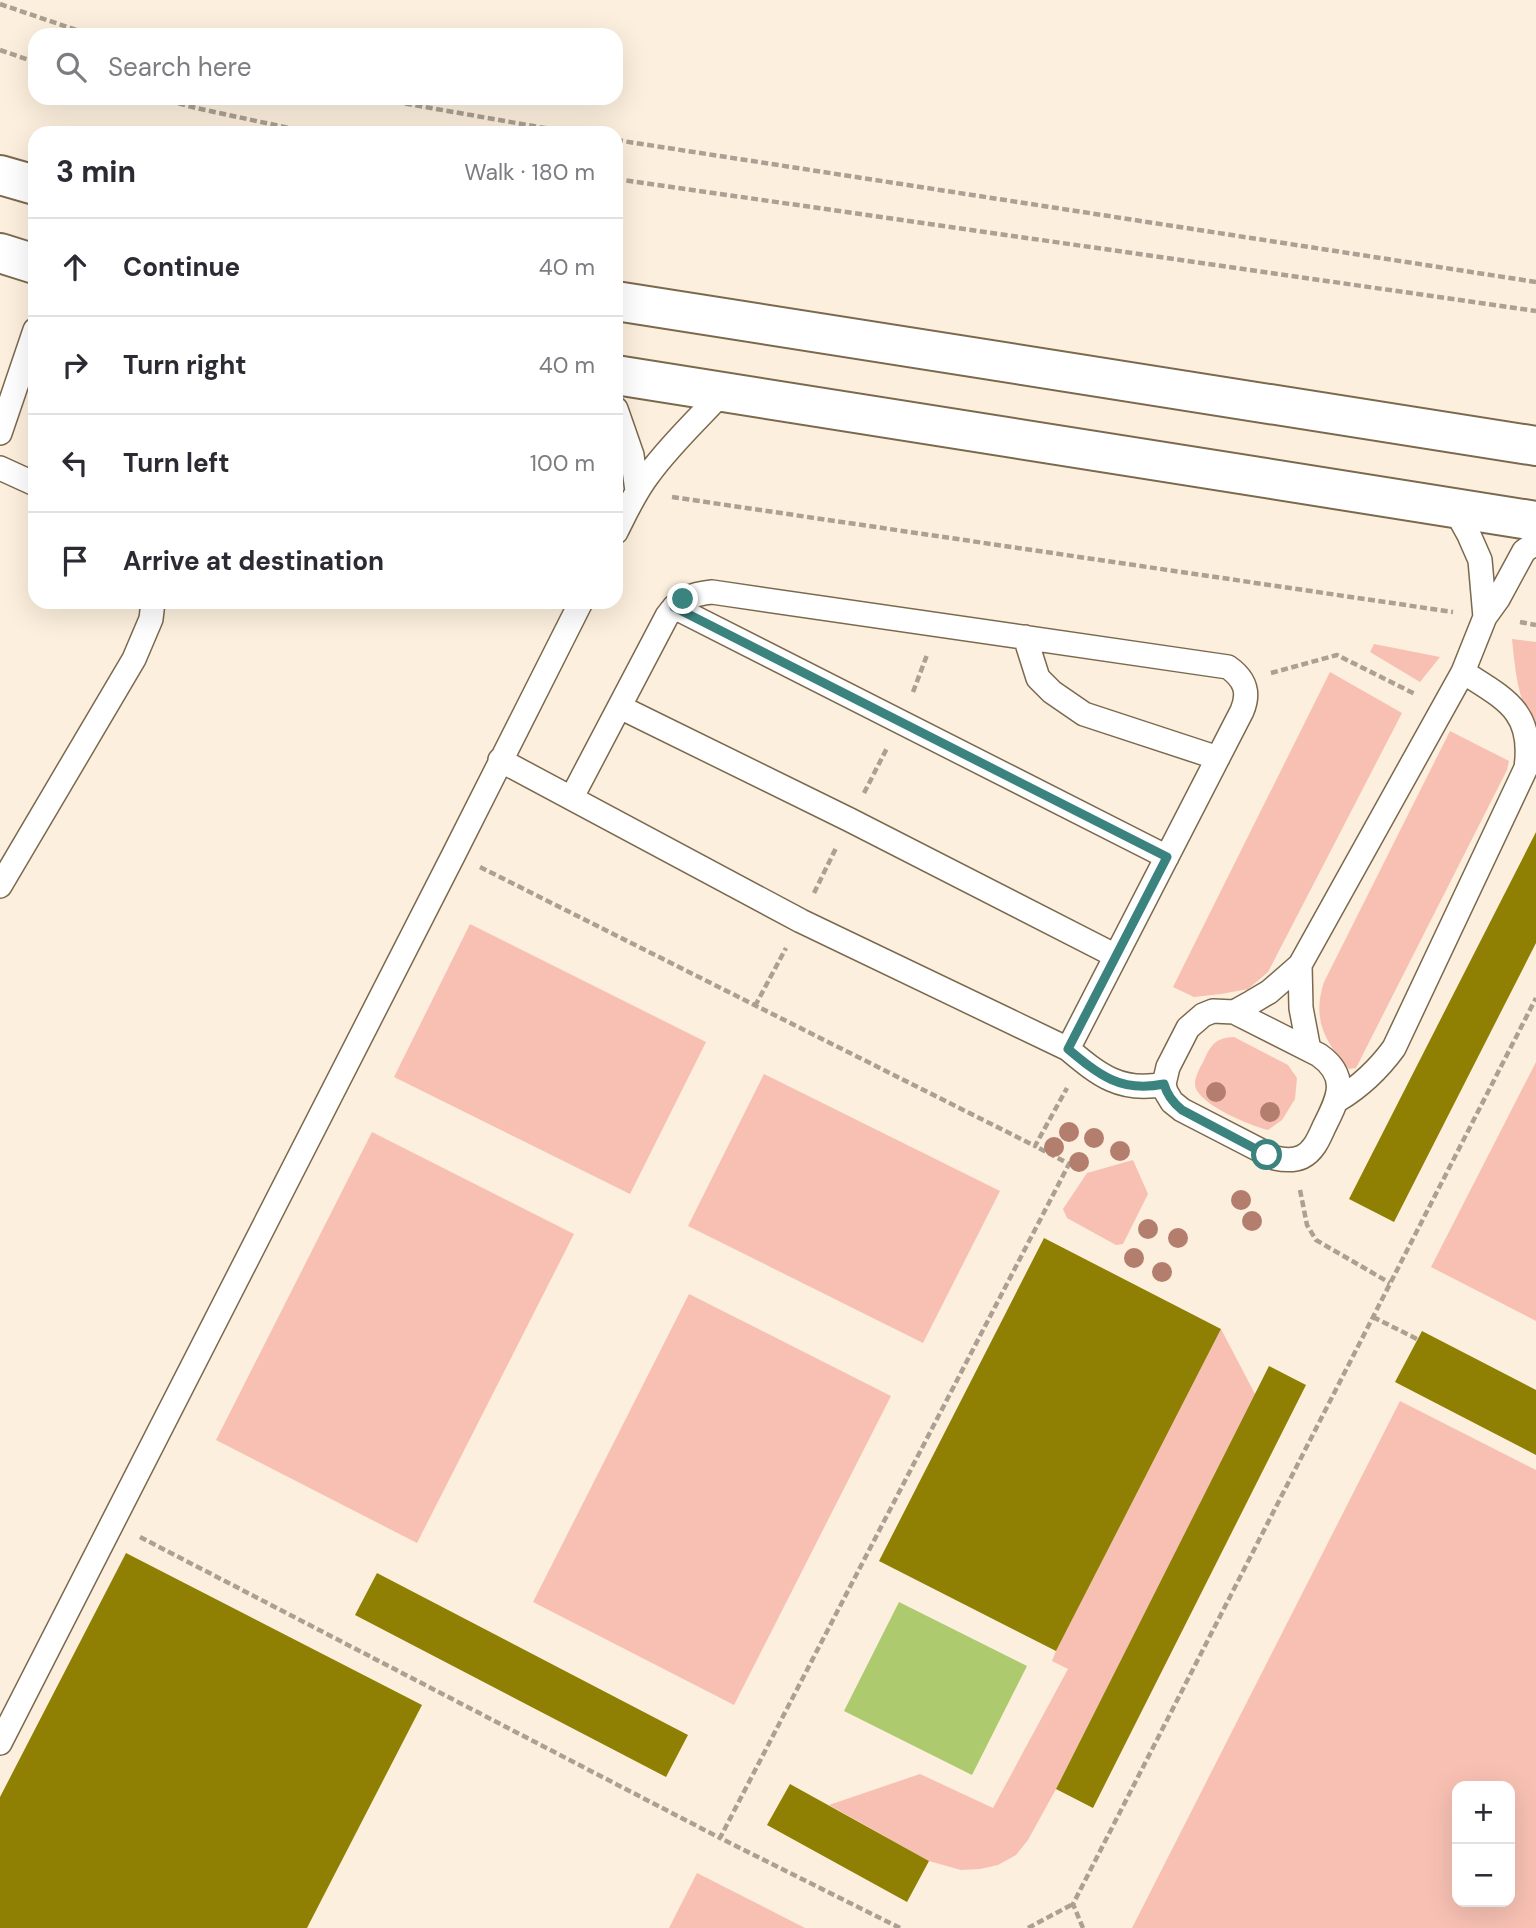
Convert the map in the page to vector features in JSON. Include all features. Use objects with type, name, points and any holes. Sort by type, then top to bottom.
[{"type":"main road","points":[[0,175],[28,183]]},
{"type":"main road","points":[[0,253],[28,262]]},
{"type":"main road","points":[[623,302],[1536,446]]},
{"type":"main road","points":[[623,376],[1536,521]]},
{"type":"lane","points":[[0,433],[28,351]]},
{"type":"lane","points":[[623,518],[637,491],[666,452],[723,393]]},
{"type":"lane","points":[[623,429],[632,455],[637,491]]},
{"type":"lane","points":[[0,468],[28,481]]},
{"type":"lane","points":[[1454,508],[1480,560],[1485,617]]},
{"type":"lane","points":[[1234,1012],[1269,992],[1300,965],[1462,672],[1485,617],[1524,551],[1536,543]]},
{"type":"lane","points":[[572,797],[661,626],[674,607],[683,599],[697,593],[712,592],[1228,667],[1244,681],[1246,702],[1068,1049]]},
{"type":"lane","points":[[674,607],[1167,857]]},
{"type":"lane","points":[[0,886],[134,659],[151,619],[152,609]]},
{"type":"lane","points":[[0,1743],[577,609]]},
{"type":"lane","points":[[1025,637],[1038,678],[1067,704],[1084,714],[1218,758]]},
{"type":"lane","points":[[1338,1100],[1369,1077],[1394,1048],[1526,768],[1529,751],[1521,718],[1497,694],[1462,672]]},
{"type":"lane","points":[[620,707],[850,820],[1116,956]]},
{"type":"lane","points":[[500,760],[801,921],[1068,1049],[1104,1077],[1130,1086],[1164,1084]]},
{"type":"lane","points":[[1300,965],[1301,1008],[1309,1050]]},
{"type":"lane","points":[[1213,1012],[1234,1012],[1328,1062],[1334,1070],[1339,1089],[1338,1100],[1315,1144],[1302,1157],[1284,1160],[1267,1155],[1182,1110],[1172,1102],[1164,1084],[1168,1067],[1188,1028],[1195,1021],[1213,1012]]},
{"type":"path","points":[[0,5],[70,28]]},
{"type":"path","points":[[0,50],[28,60]]},
{"type":"path","points":[[185,105],[280,126]]},
{"type":"path","points":[[414,105],[533,126]]},
{"type":"path","points":[[623,141],[1536,282]]},
{"type":"path","points":[[623,180],[1536,311]]},
{"type":"path","points":[[637,491],[1536,625]]},
{"type":"path","points":[[1244,681],[1337,655],[1442,708]]},
{"type":"path","points":[[454,854],[1069,1164],[720,1838]]},
{"type":"path","points":[[1028,1928],[1073,1905],[1536,998]]},
{"type":"path","points":[[1035,1146],[1067,1088],[1090,1100],[1104,1077]]},
{"type":"path","points":[[1293,1159],[1307,1224],[1316,1240],[1391,1283]]},
{"type":"path","points":[[1373,1317],[1417,1339]]},
{"type":"path","points":[[113,1522],[720,1838],[900,1928]]},
{"type":"path","points":[[1073,1905],[1083,1928]]},
{"type":"shaded area","points":[[1512,639],[1536,642],[1536,725],[1521,696]]},
{"type":"shaded area","points":[[1374,644],[1440,657],[1420,682],[1370,652]]},
{"type":"shaded area","points":[[1330,672],[1402,713],[1268,972],[1248,989],[1194,997],[1173,987]]},
{"type":"shaded area","points":[[1450,731],[1509,761],[1507,770],[1356,1068],[1349,1069],[1333,1049],[1323,1029],[1319,1007],[1324,982]]},
{"type":"shaded area","points":[[470,924],[706,1042],[630,1194],[394,1077]]},
{"type":"shaded area","points":[[1234,1037],[1288,1065],[1297,1078],[1295,1099],[1282,1120],[1268,1130],[1218,1109],[1196,1089],[1196,1077],[1210,1049],[1219,1040]]},
{"type":"shaded area","points":[[1536,1062],[1536,1321],[1431,1267]]},
{"type":"shaded area","points":[[764,1074],[1000,1191],[923,1343],[688,1226]]},
{"type":"shaded area","points":[[372,1132],[574,1234],[417,1543],[216,1440]]},
{"type":"shaded area","points":[[1133,1160],[1148,1194],[1123,1244],[1116,1245],[1067,1218],[1063,1209],[1087,1173]]},
{"type":"shaded area","points":[[689,1294],[891,1396],[734,1705],[533,1602]]},
{"type":"shaded area","points":[[1221,1329],[1255,1394],[1056,1789],[1028,1840],[1016,1855],[998,1865],[961,1870],[929,1861],[829,1805],[920,1774],[993,1808],[1068,1669],[1052,1661],[1056,1651]]},
{"type":"shaded area","points":[[1400,1401],[1536,1470],[1536,1928],[1132,1928]]},
{"type":"shaded area","points":[[899,1602],[1027,1666],[972,1775],[844,1711]]},
{"type":"shaded area","points":[[697,1873],[805,1928],[669,1928]]},
{"type":"building","points":[[1536,832],[1536,943],[1394,1222],[1349,1199]]},
{"type":"building","points":[[1044,1238],[1221,1329],[1056,1651],[879,1561]]},
{"type":"building","points":[[1422,1331],[1536,1390],[1536,1455],[1395,1382]]},
{"type":"building","points":[[1269,1366],[1306,1385],[1093,1808],[1056,1789]]},
{"type":"building","points":[[126,1553],[422,1705],[307,1928],[0,1928],[0,1797]]},
{"type":"building","points":[[377,1573],[688,1735],[666,1777],[355,1615]]},
{"type":"building","points":[[790,1784],[929,1861],[907,1902],[767,1825]]},
{"type":"route","points":[[683,599],[674,607],[1167,857],[1068,1049],[1104,1077],[1130,1086],[1164,1084],[1172,1102],[1182,1110],[1267,1155]]}]
